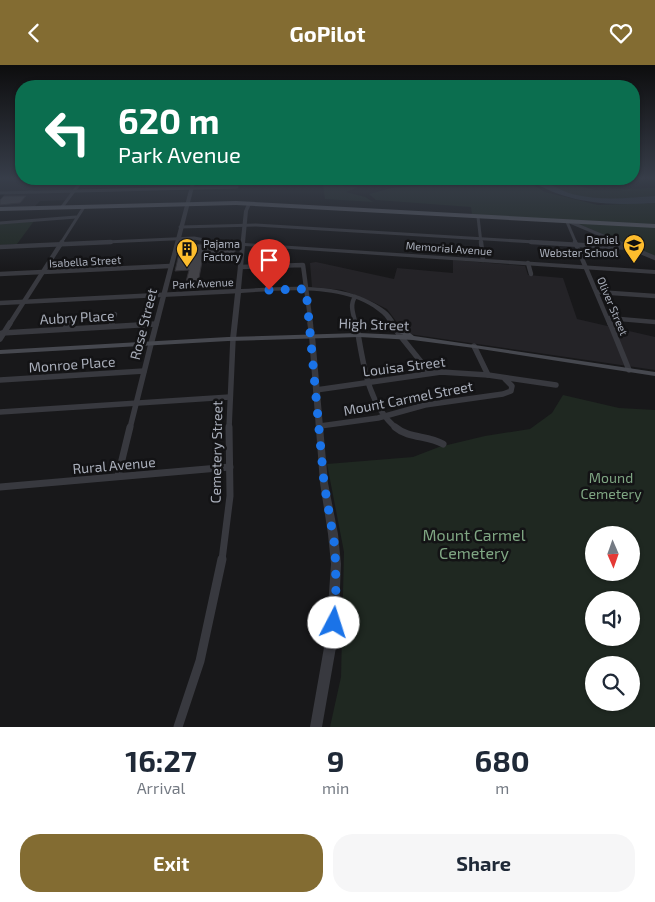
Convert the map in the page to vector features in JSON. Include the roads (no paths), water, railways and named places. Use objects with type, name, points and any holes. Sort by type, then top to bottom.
[{"type":"main road","points":[[335,209],[655,226]]},
{"type":"main road","points":[[396,327],[413,339]]},
{"type":"main road","name":"High Street","points":[[0,352],[233,339],[358,335],[402,337],[474,346],[655,374]]},
{"type":"street","points":[[0,339],[2,333],[24,302],[82,209]]},
{"type":"street","name":"Rose Street","points":[[118,477],[185,209]]},
{"type":"street","name":"Cemetery Street","points":[[178,727],[200,661],[217,588],[230,496],[230,397],[233,339],[246,209]]},
{"type":"street","points":[[0,223],[76,217]]},
{"type":"street","points":[[478,217],[483,260]]},
{"type":"street","points":[[568,222],[655,258]]},
{"type":"street","name":"Oliver Street","points":[[568,222],[630,370]]},
{"type":"street","points":[[180,227],[244,225],[631,249]]},
{"type":"street","name":"Memorial Avenue","points":[[0,247],[194,238],[242,245],[655,272]]},
{"type":"street","points":[[528,263],[531,275]]},
{"type":"street","points":[[240,267],[303,265],[312,336],[324,483],[335,547],[336,587],[332,636],[316,727]]},
{"type":"street","name":"Isabella Street","points":[[0,274],[170,266]]},
{"type":"street","name":"Park Avenue","points":[[0,303],[238,291],[328,290],[355,297],[379,309],[396,327],[395,329],[430,373]]},
{"type":"street","points":[[597,292],[655,296]]},
{"type":"street","points":[[355,297],[351,305],[358,335],[370,382],[383,416],[404,434],[434,440],[443,444]]},
{"type":"street","points":[[110,327],[115,314]]},
{"type":"street","points":[[65,329],[70,316]]},
{"type":"street","points":[[608,319],[655,322]]},
{"type":"street","name":"Aubry Place","points":[[2,333],[156,324]]},
{"type":"street","points":[[474,346],[488,375]]},
{"type":"street","name":"Monroe Place","points":[[0,380],[144,371]]},
{"type":"street","name":"Louisa Street","points":[[316,390],[430,373],[488,375],[556,385]]},
{"type":"street","name":"Mount Carmel Street","points":[[320,426],[383,416],[410,408],[508,392],[512,385],[502,378]]},
{"type":"street","points":[[0,412],[230,397]]},
{"type":"street","name":"Rural Avenue","points":[[0,487],[230,467]]},
{"type":"place","name":"Daniel Webster School","points":[[634,264]]},
{"type":"place","name":"Pajama Factory","points":[[187,268]]},
{"type":"park label","name":"Mound Cemetery","points":[[611,486]]},
{"type":"park label","name":"Mount Carmel Cemetery","points":[[474,543]]}]
